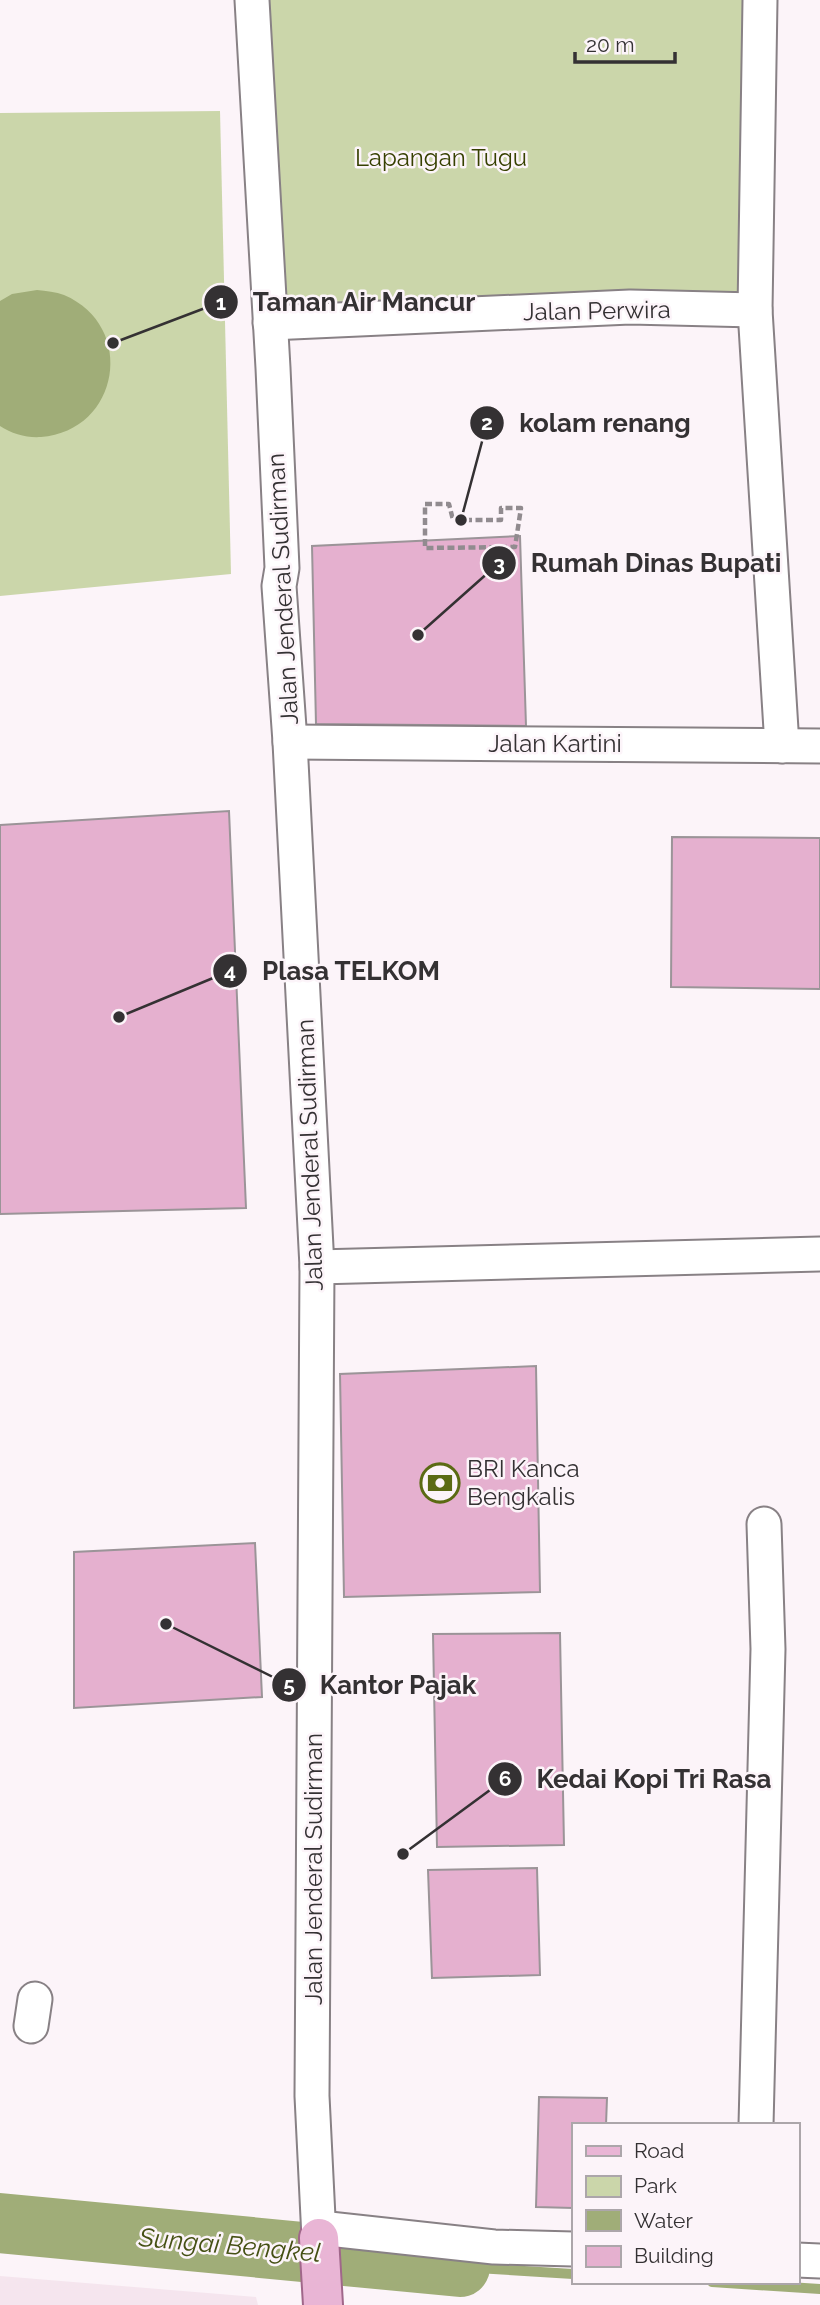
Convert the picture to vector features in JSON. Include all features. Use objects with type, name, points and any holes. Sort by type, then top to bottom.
[{"type":"main road","points":[[319,2233],[323,2305]]},
{"type":"street","name":"Jalan Jenderal Sudirman","points":[[252,0],[282,568],[279,586],[290,742],[317,1267],[312,2096],[319,2233]]},
{"type":"street","points":[[760,0],[755,310],[782,746]]},
{"type":"street","name":"Jalan Perwira","points":[[270,323],[630,307],[755,310]]},
{"type":"street","name":"Jalan Kartini","points":[[290,742],[820,746]]},
{"type":"street","points":[[317,1267],[820,1254]]},
{"type":"street","points":[[756,2123],[768,1649],[764,1524]]},
{"type":"street","points":[[319,2233],[494,2247],[572,2249]]},
{"type":"street","points":[[799,2260],[820,2261]]},
{"type":"path","points":[[425,504],[449,504],[453,520],[501,520],[501,508],[521,508],[515,547],[425,548],[425,504]]},
{"type":"shaded area","points":[[0,2276],[256,2297],[258,2305],[0,2305]]},
{"type":"green space","name":"Lapangan Tugu","points":[[267,0],[757,0],[761,291],[277,329]]},
{"type":"green space","points":[[220,111],[231,574],[0,596],[0,113]]},
{"type":"water","points":[[37,290],[64,295],[87,310],[102,329],[110,352],[110,375],[102,398],[88,417],[68,430],[41,437],[25,436],[0,426],[0,301],[12,294]]},
{"type":"building","points":[[520,536],[526,726],[316,724],[312,546]]},
{"type":"building","points":[[229,811],[246,1208],[0,1214],[0,825]]},
{"type":"building","points":[[672,837],[820,838],[820,989],[671,987]]},
{"type":"building","name":"BRI Kanca Bengkalis","points":[[536,1366],[540,1592],[344,1597],[340,1374]]},
{"type":"building","points":[[255,1543],[262,1697],[74,1708],[74,1552]]},
{"type":"building","points":[[560,1633],[564,1845],[437,1847],[433,1634]]},
{"type":"building","points":[[537,1868],[540,1975],[432,1978],[428,1870]]},
{"type":"building","points":[[539,2097],[607,2098],[606,2123],[572,2123],[572,2208],[536,2207]]},
{"type":"waterway","name":"Sungai Bengkel","points":[[0,2223],[460,2267]]},
{"type":"waterway","points":[[460,2267],[572,2274]]},
{"type":"waterway","points":[[743,2284],[820,2289]]},
{"type":"place","name":"Taman Air Mancur","points":[[113,343]]},
{"type":"place","name":"kolam renang","points":[[461,520]]},
{"type":"place","name":"Rumah Dinas Bupati","points":[[418,635]]},
{"type":"place","name":"Plasa TELKOM","points":[[119,1017]]},
{"type":"place","name":"BRI Kanca Bengkalis","points":[[440,1483]]},
{"type":"place","name":"Kantor Pajak","points":[[166,1624]]},
{"type":"place","name":"Kedai Kopi Tri Rasa","points":[[403,1854]]}]
